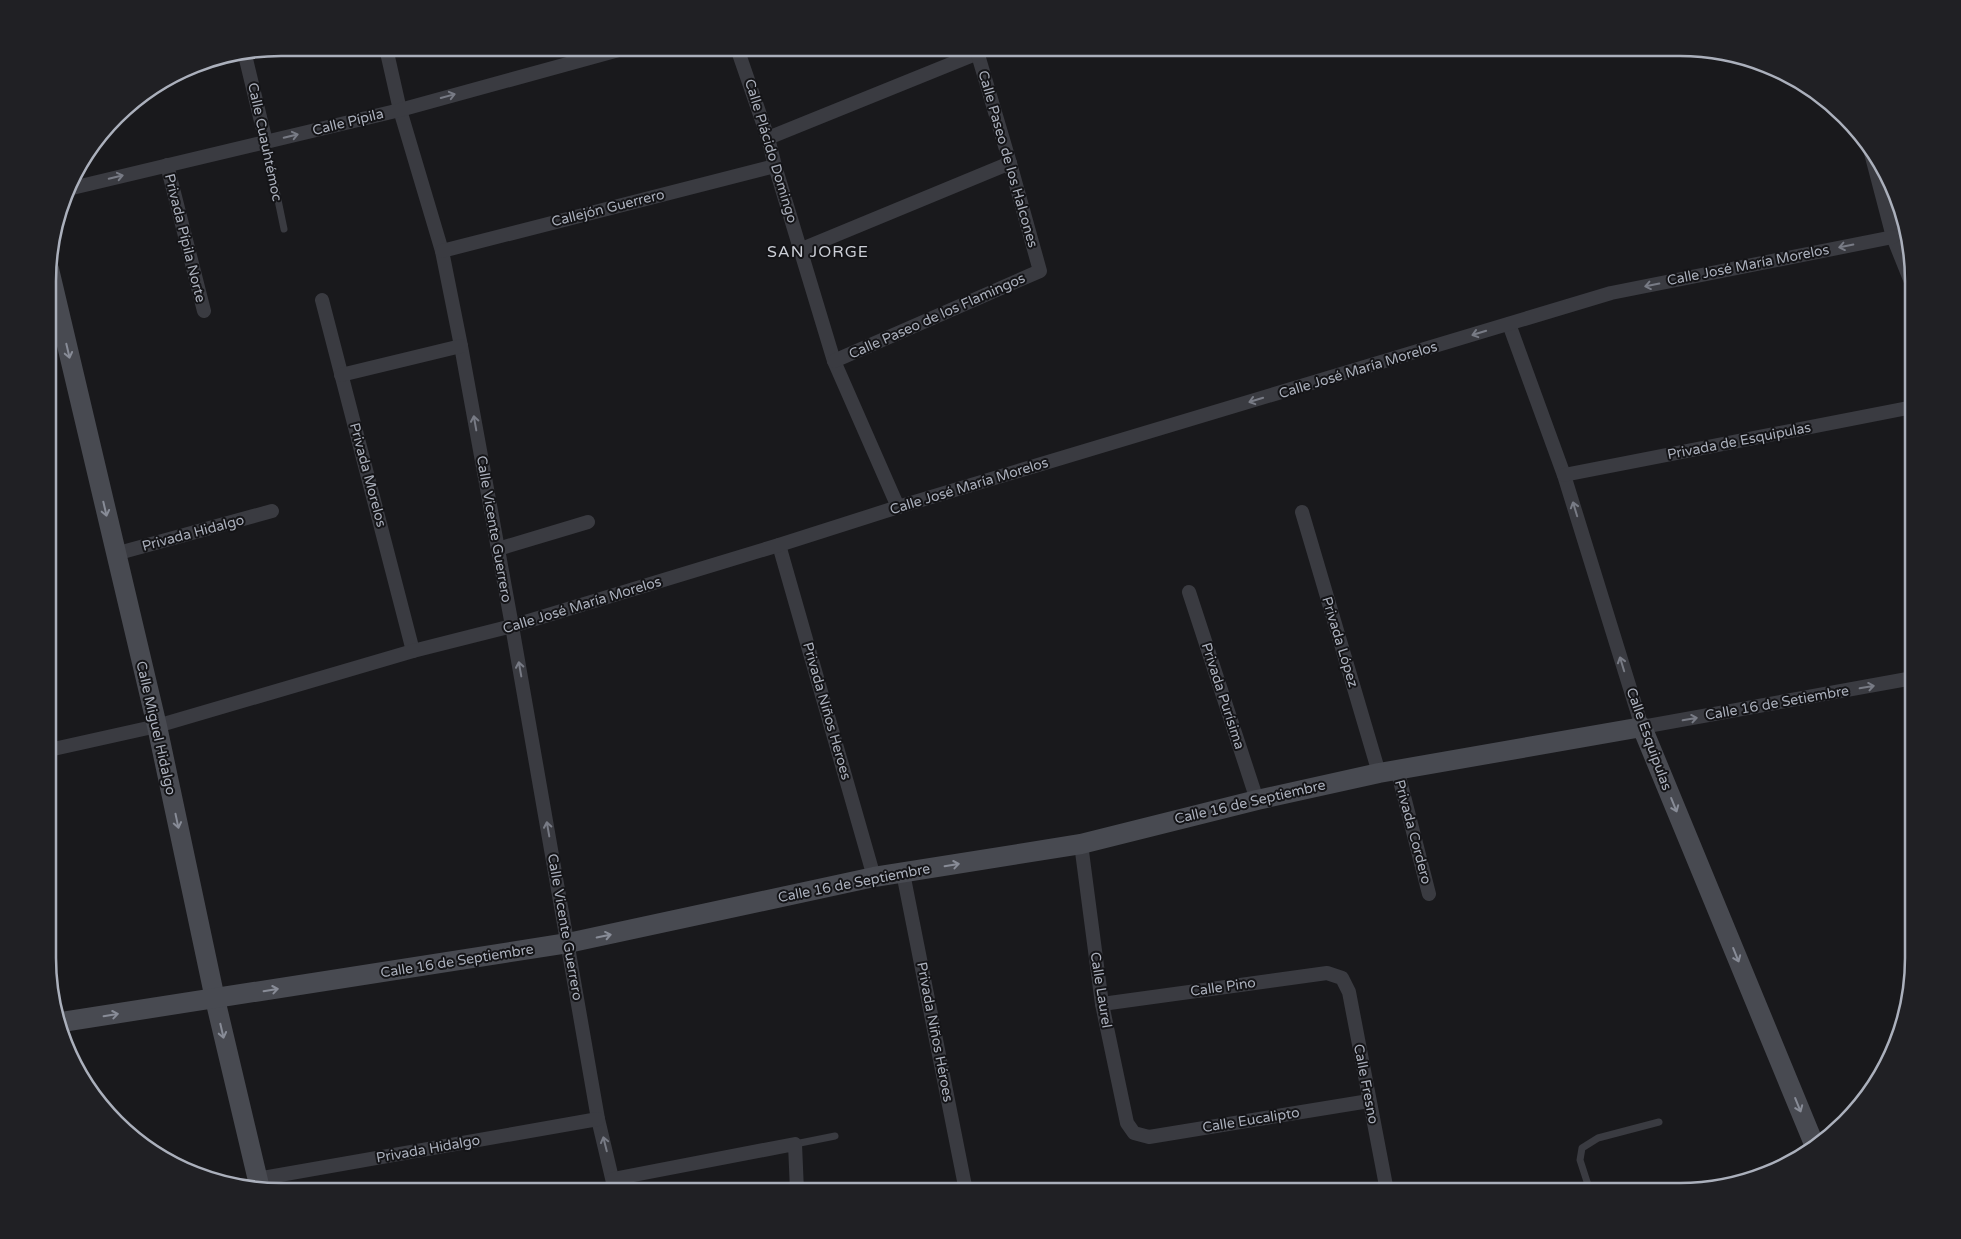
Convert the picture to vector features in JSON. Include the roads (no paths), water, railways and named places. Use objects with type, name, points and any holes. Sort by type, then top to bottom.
[{"type":"street","name":"Calle Vicente Guerrero","points":[[388,56],[400,110],[442,251],[512,626],[598,1119],[614,1183]]},
{"type":"street","name":"Calle Pípila","points":[[77,187],[400,110],[597,56]]},
{"type":"street","name":"Calle Plácido Domingo","points":[[740,56],[768,138],[834,361],[898,507]]},
{"type":"street","points":[[768,138],[963,56]]},
{"type":"street","name":"Calle Paseo de los Halcones","points":[[979,56],[1040,271]]},
{"type":"street","name":"Calle Cuauhtémoc","points":[[246,59],[266,142]]},
{"type":"street","points":[[802,249],[1010,163]]},
{"type":"street","name":"Privada Pípila Norte","points":[[167,165],[204,311]]},
{"type":"street","name":"Callejón Guerrero","points":[[442,251],[775,166]]},
{"type":"street","points":[[1875,170],[1893,237],[1904,264]]},
{"type":"street","name":"Calle José María Morelos","points":[[56,749],[157,726],[413,651],[512,626],[898,507],[1611,292],[1893,237]]},
{"type":"street","name":"Calle Paseo de los Flamingos","points":[[834,361],[1040,271]]},
{"type":"street","name":"Calle Miguel Hidalgo","points":[[56,295],[115,554],[157,726],[215,999],[258,1181]]},
{"type":"street","name":"Privada Morelos","points":[[322,300],[413,651]]},
{"type":"street","name":"Calle Esquipulas","points":[[1509,324],[1564,475],[1642,728],[1812,1140]]},
{"type":"street","points":[[341,375],[461,346]]},
{"type":"street","name":"Privada de Esquipulas","points":[[1564,475],[1905,409]]},
{"type":"street","name":"Privada Hidalgo","points":[[115,554],[272,511]]},
{"type":"street","name":"Privada López","points":[[1302,512],[1388,771]]},
{"type":"street","points":[[498,549],[588,522]]},
{"type":"street","name":"Privada Niños Heroes","points":[[779,545],[874,877]]},
{"type":"street","name":"Privada Purísima","points":[[1189,592],[1257,800]]},
{"type":"street","name":"Calle 16 de Setiembre","points":[[1642,728],[1905,679]]},
{"type":"street","name":"Calle 16 de Septiembre","points":[[66,1021],[568,943],[874,877],[1081,844],[1257,800],[1388,771],[1642,728]]},
{"type":"street","name":"Privada Cordero","points":[[1388,771],[1429,894]]},
{"type":"street","name":"Calle Laurel","points":[[1081,844],[1102,1004],[1127,1123],[1134,1133]]},
{"type":"street","name":"Privada Niños Héroes","points":[[903,873],[964,1183]]},
{"type":"street","name":"Calle Pino","points":[[1102,1004],[1327,972],[1342,978]]},
{"type":"street","name":"Calle Fresno","points":[[1342,978],[1349,992],[1385,1183]]},
{"type":"street","name":"Calle Eucalipto","points":[[1134,1133],[1149,1137],[1369,1101]]},
{"type":"street","name":"Privada Hidalgo","points":[[269,1182],[598,1119]]},
{"type":"street","points":[[623,1183],[795,1144],[797,1183]]},
{"type":"lane","name":"Calle Cuauhtémoc","points":[[266,142],[284,229]]},
{"type":"lane","points":[[1587,1183],[1580,1160],[1582,1148],[1598,1138],[1659,1122]]},
{"type":"lane","points":[[795,1144],[835,1136]]},
{"type":"district","name":"SAN JORGE","points":[[818,252]]}]
